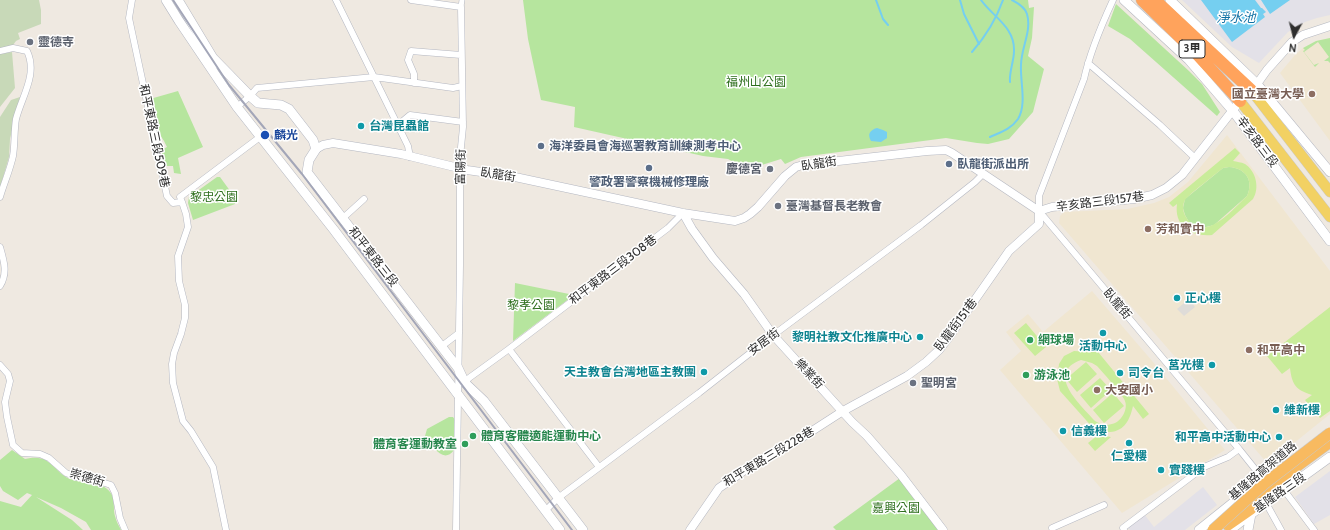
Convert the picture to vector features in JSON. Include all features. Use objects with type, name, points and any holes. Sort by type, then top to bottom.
[{"type":"highway","name":"3甲","points":[[1142,0],[1195,52],[1237,106]]},
{"type":"highway","name":"3甲","points":[[1155,0],[1254,87]]},
{"type":"highway","name":"基隆路高架道路","points":[[1222,530],[1264,484],[1330,433]]},
{"type":"highway","points":[[1222,530],[1249,505],[1289,472],[1330,442]]},
{"type":"highway","name":"基隆路高架道路","points":[[1222,530],[1330,451]]},
{"type":"main road","name":"和平東路三段","points":[[166,0],[237,107],[300,187],[560,530]]},
{"type":"main road","points":[[178,0],[214,58],[258,103],[281,105],[289,109],[313,140],[316,149]]},
{"type":"main road","name":"辛亥路三段","points":[[1124,0],[1237,106],[1330,241]]},
{"type":"main road","points":[[1170,0],[1254,87],[1330,172]]},
{"type":"main road","points":[[1254,87],[1259,100],[1330,192]]},
{"type":"main road","points":[[1237,106],[1330,217]]},
{"type":"main road","name":"和平東路三段","points":[[316,149],[309,160],[307,172],[442,346],[458,368],[465,383],[484,401],[583,530]]},
{"type":"main road","points":[[300,187],[312,177]]},
{"type":"main road","name":"基隆路三段","points":[[1200,530],[1263,479],[1330,428]]},
{"type":"main road","name":"基隆路三段","points":[[1222,530],[1250,514],[1330,457]]},
{"type":"main road","points":[[1222,530],[1225,516],[1233,503]]},
{"type":"main road","points":[[1248,530],[1250,514]]},
{"type":"street","name":"和平東路三段509巷","points":[[133,0],[129,12],[129,18],[167,196],[173,203],[182,202]]},
{"type":"street","points":[[336,0],[408,146],[410,157]]},
{"type":"street","points":[[411,0],[461,7]]},
{"type":"street","name":"富陽街","points":[[456,530],[460,168],[463,122],[461,55],[462,0]]},
{"type":"street","points":[[1038,211],[1039,196],[1084,79],[1088,63],[1112,0]]},
{"type":"street","name":"辛亥路三段157巷","points":[[1038,211],[1052,207],[1134,199],[1152,195],[1166,188],[1182,175],[1254,87],[1266,70],[1292,42],[1303,35],[1330,26]]},
{"type":"street","points":[[0,51],[13,48],[27,51],[30,56],[31,78],[17,117],[14,129],[13,154],[0,197]]},
{"type":"street","points":[[414,83],[414,74],[408,60],[411,52],[461,55]]},
{"type":"street","points":[[1088,63],[1160,125],[1195,158]]},
{"type":"street","points":[[237,107],[257,88],[374,77],[453,88],[462,86]]},
{"type":"street","points":[[398,125],[410,115],[463,122]]},
{"type":"street","points":[[226,530],[213,467],[191,431],[183,421],[173,383],[172,364],[174,353],[185,318],[185,305],[179,280],[178,256],[188,227],[186,214],[180,197],[260,137]]},
{"type":"street","name":"臥龍街","points":[[316,149],[323,145],[333,143],[410,157],[467,170],[515,177],[683,213],[735,221],[744,218],[758,206],[785,176],[796,167],[802,165],[946,150],[1038,211],[1263,479]]},
{"type":"street","name":"安居街","points":[[545,511],[558,498],[946,206],[983,174]]},
{"type":"street","points":[[343,218],[364,199]]},
{"type":"street","name":"臥龍街151巷","points":[[843,411],[907,376],[939,350],[1009,251],[1039,224],[1038,211]]},
{"type":"street","name":"樂業街","points":[[683,213],[709,253],[744,294],[773,335],[867,436],[901,475],[943,530]]},
{"type":"street","name":"和平東路三段308巷","points":[[458,394],[469,378],[668,228],[683,213]]},
{"type":"street","points":[[0,247],[5,273],[0,286]]},
{"type":"street","points":[[442,346],[459,333]]},
{"type":"street","points":[[509,349],[599,467]]},
{"type":"street","name":"崇德街","points":[[0,365],[8,374],[10,381],[5,402],[13,445],[22,453],[40,454],[49,458],[66,473],[76,477],[100,481],[111,485],[115,493],[120,518],[125,530]]},
{"type":"street","name":"和平東路三段228巷","points":[[690,530],[719,488],[758,462],[795,442],[843,411]]},
{"type":"street","points":[[1124,529],[1204,467],[1228,457],[1239,449]]},
{"type":"street","points":[[1284,490],[1314,530]]},
{"type":"street","points":[[1266,503],[1281,530]]},
{"type":"street","points":[[1052,528],[1104,505]]},
{"type":"shaded area","points":[[1182,0],[1330,0],[1330,15],[1305,22],[1288,32],[1259,63],[1232,47]]},
{"type":"shaded area","name":"國立臺灣大學","points":[[1330,38],[1330,141],[1280,73],[1303,48],[1316,41]]},
{"type":"shaded area","name":"和平高中","points":[[1227,135],[1330,271],[1330,414],[1268,464],[1059,223],[1060,216],[1064,212],[1127,209],[1154,203],[1169,197],[1188,182]]},
{"type":"shaded area","name":"大安國小","points":[[1092,291],[1153,362],[1225,450],[1122,513],[1000,370],[1021,351],[1006,332],[1028,314],[1043,332]]},
{"type":"shaded area","points":[[1189,299],[1195,307],[1184,316],[1177,309]]},
{"type":"shaded area","points":[[1330,471],[1330,515],[1314,524],[1295,497]]},
{"type":"shaded area","points":[[1203,487],[1217,505],[1185,530],[1130,530],[1126,526],[1144,514],[1154,527]]},
{"type":"green space","points":[[0,0],[39,0],[41,24],[18,33],[20,39],[13,45],[0,49]]},
{"type":"green space","name":"福州山公園","points":[[523,0],[1028,0],[1029,8],[1034,7],[1032,38],[1028,56],[1044,69],[1033,112],[1009,139],[988,144],[946,138],[801,157],[785,164],[781,159],[752,168],[739,165],[728,159],[703,156],[574,127],[575,107],[541,100],[528,39]]},
{"type":"green space","points":[[1116,4],[1202,84],[1220,112],[1217,116],[1130,39],[1108,26]]},
{"type":"green space","points":[[1330,38],[1330,63],[1328,61],[1324,61],[1329,57],[1318,42],[1304,52],[1314,65],[1319,63],[1315,67],[1303,51],[1305,50],[1303,48],[1316,41]]},
{"type":"green space","points":[[12,52],[15,88],[0,107],[0,54]]},
{"type":"green space","points":[[178,91],[203,147],[178,158],[181,174],[174,173],[173,166],[164,166],[161,150],[167,147],[156,129],[150,99]]},
{"type":"green space","points":[[20,97],[10,139],[9,157],[0,188],[0,117],[11,100]]},
{"type":"green space","points":[[1235,148],[1240,153],[1233,161],[1244,163],[1249,167],[1256,180],[1256,190],[1253,199],[1212,235],[1191,232],[1181,224],[1178,218],[1177,204],[1173,207],[1169,203]],"holes":[[[1223,168],[1235,168],[1244,173],[1249,180],[1250,185],[1247,196],[1226,216],[1209,227],[1201,228],[1193,225],[1184,213],[1183,207],[1187,197]]]},
{"type":"green space","points":[[1229,167],[1240,170],[1247,176],[1250,185],[1247,196],[1214,225],[1202,228],[1193,226],[1185,215],[1183,208],[1185,199],[1223,168]]},
{"type":"green space","name":"黎忠公園","points":[[217,177],[220,177],[236,199],[235,204],[193,220],[188,203],[189,197]]},
{"type":"green space","name":"黎孝公園","points":[[515,283],[574,295],[513,341]]},
{"type":"green space","points":[[1330,307],[1330,411],[1320,418],[1305,400],[1312,395],[1302,391],[1296,386],[1292,379],[1290,368],[1282,374],[1267,356]]},
{"type":"green space","name":"網球場","points":[[1026,323],[1046,347],[1035,356],[1014,333]]},
{"type":"green space","points":[[1089,341],[1149,414],[1143,419],[1133,406],[1126,424],[1120,429],[1108,432],[1094,429],[1060,391],[1057,379],[1059,364],[1064,356],[1074,351],[1089,352],[1083,346]],"holes":[[[1081,360],[1097,366],[1111,382],[1122,395],[1125,402],[1126,406],[1123,416],[1118,421],[1110,425],[1105,425],[1095,421],[1075,399],[1069,390],[1066,381],[1066,373],[1070,366]]]},
{"type":"green space","points":[[1086,362],[1097,374],[1077,392],[1066,379]]},
{"type":"green space","points":[[1100,378],[1111,390],[1091,408],[1080,395]]},
{"type":"green space","points":[[1113,393],[1124,406],[1104,423],[1093,410]]},
{"type":"green space","points":[[449,417],[453,417],[455,420],[454,450],[450,454],[442,455],[434,448],[425,436],[427,429]]},
{"type":"green space","points":[[1098,435],[1111,437],[1095,451],[1088,443]]},
{"type":"green space","points":[[12,450],[25,459],[42,458],[66,477],[73,480],[105,487],[109,490],[113,497],[114,514],[121,530],[91,530],[86,522],[61,508],[36,497],[72,520],[83,530],[0,530],[0,501],[21,507],[32,495],[27,493],[18,500],[3,491],[0,486],[0,460]]},
{"type":"green space","name":"嘉興公園","points":[[900,478],[943,530],[836,530],[833,527]]},
{"type":"water","name":"淨水池","points":[[1201,0],[1255,0],[1266,12],[1263,14],[1265,17],[1232,42]]},
{"type":"water","name":"淨水池","points":[[1261,0],[1290,0],[1270,14]]},
{"type":"water","points":[[877,128],[887,132],[887,138],[881,142],[871,141],[869,136],[873,130]]},
{"type":"waterway","points":[[876,0],[883,19],[888,25]]},
{"type":"waterway","points":[[960,0],[964,14],[979,44]]},
{"type":"waterway","points":[[981,0],[1011,35],[1014,51],[1010,82]]},
{"type":"waterway","points":[[972,52],[990,28],[1003,0]]},
{"type":"waterway","points":[[990,137],[1006,130],[1012,125],[1018,119],[1022,107],[1021,59],[1027,33],[1028,20],[1025,9],[1012,0]]},
{"type":"railway","points":[[173,0],[229,85],[302,174],[572,530]]},
{"type":"place","name":"靈德寺","points":[[30,42]]},
{"type":"place","name":"國立臺灣大學","points":[[1312,94]]},
{"type":"place","name":"台灣昆蟲館","points":[[361,126]]},
{"type":"place","name":"麟光","points":[[265,135]]},
{"type":"place","name":"海洋委員會海巡署教育訓練測考中心","points":[[541,146]]},
{"type":"place","name":"臥龍街派出所","points":[[949,164]]},
{"type":"place","name":"警政署警察機械修理廠","points":[[649,168]]},
{"type":"place","name":"慶德宮","points":[[770,169]]},
{"type":"place","name":"臺灣基督長老教會","points":[[778,206]]},
{"type":"place","name":"芳和實中","points":[[1148,229]]},
{"type":"place","name":"正心樓","points":[[1177,298]]},
{"type":"place","name":"活動中心","points":[[1103,333]]},
{"type":"place","name":"黎明社教文化推廣中心","points":[[920,337]]},
{"type":"place","name":"網球場","points":[[1030,340]]},
{"type":"place","name":"和平高中","points":[[1249,350]]},
{"type":"place","name":"莒光樓","points":[[1212,365]]},
{"type":"place","name":"天主教會台灣地區主教團","points":[[704,372]]},
{"type":"place","name":"司令台","points":[[1120,373]]},
{"type":"place","name":"游泳池","points":[[1026,375]]},
{"type":"place","name":"聖明宮","points":[[913,383]]},
{"type":"place","name":"大安國小","points":[[1097,390]]},
{"type":"place","name":"維新樓","points":[[1276,410]]},
{"type":"place","name":"信義樓","points":[[1063,431]]},
{"type":"place","name":"體育客體適能運動中心","points":[[473,436]]},
{"type":"place","name":"和平高中活動中心","points":[[1279,437]]},
{"type":"place","name":"仁愛樓","points":[[1129,443]]},
{"type":"place","name":"體育客運動教室","points":[[465,444]]},
{"type":"place","name":"實踐樓","points":[[1161,470]]}]
